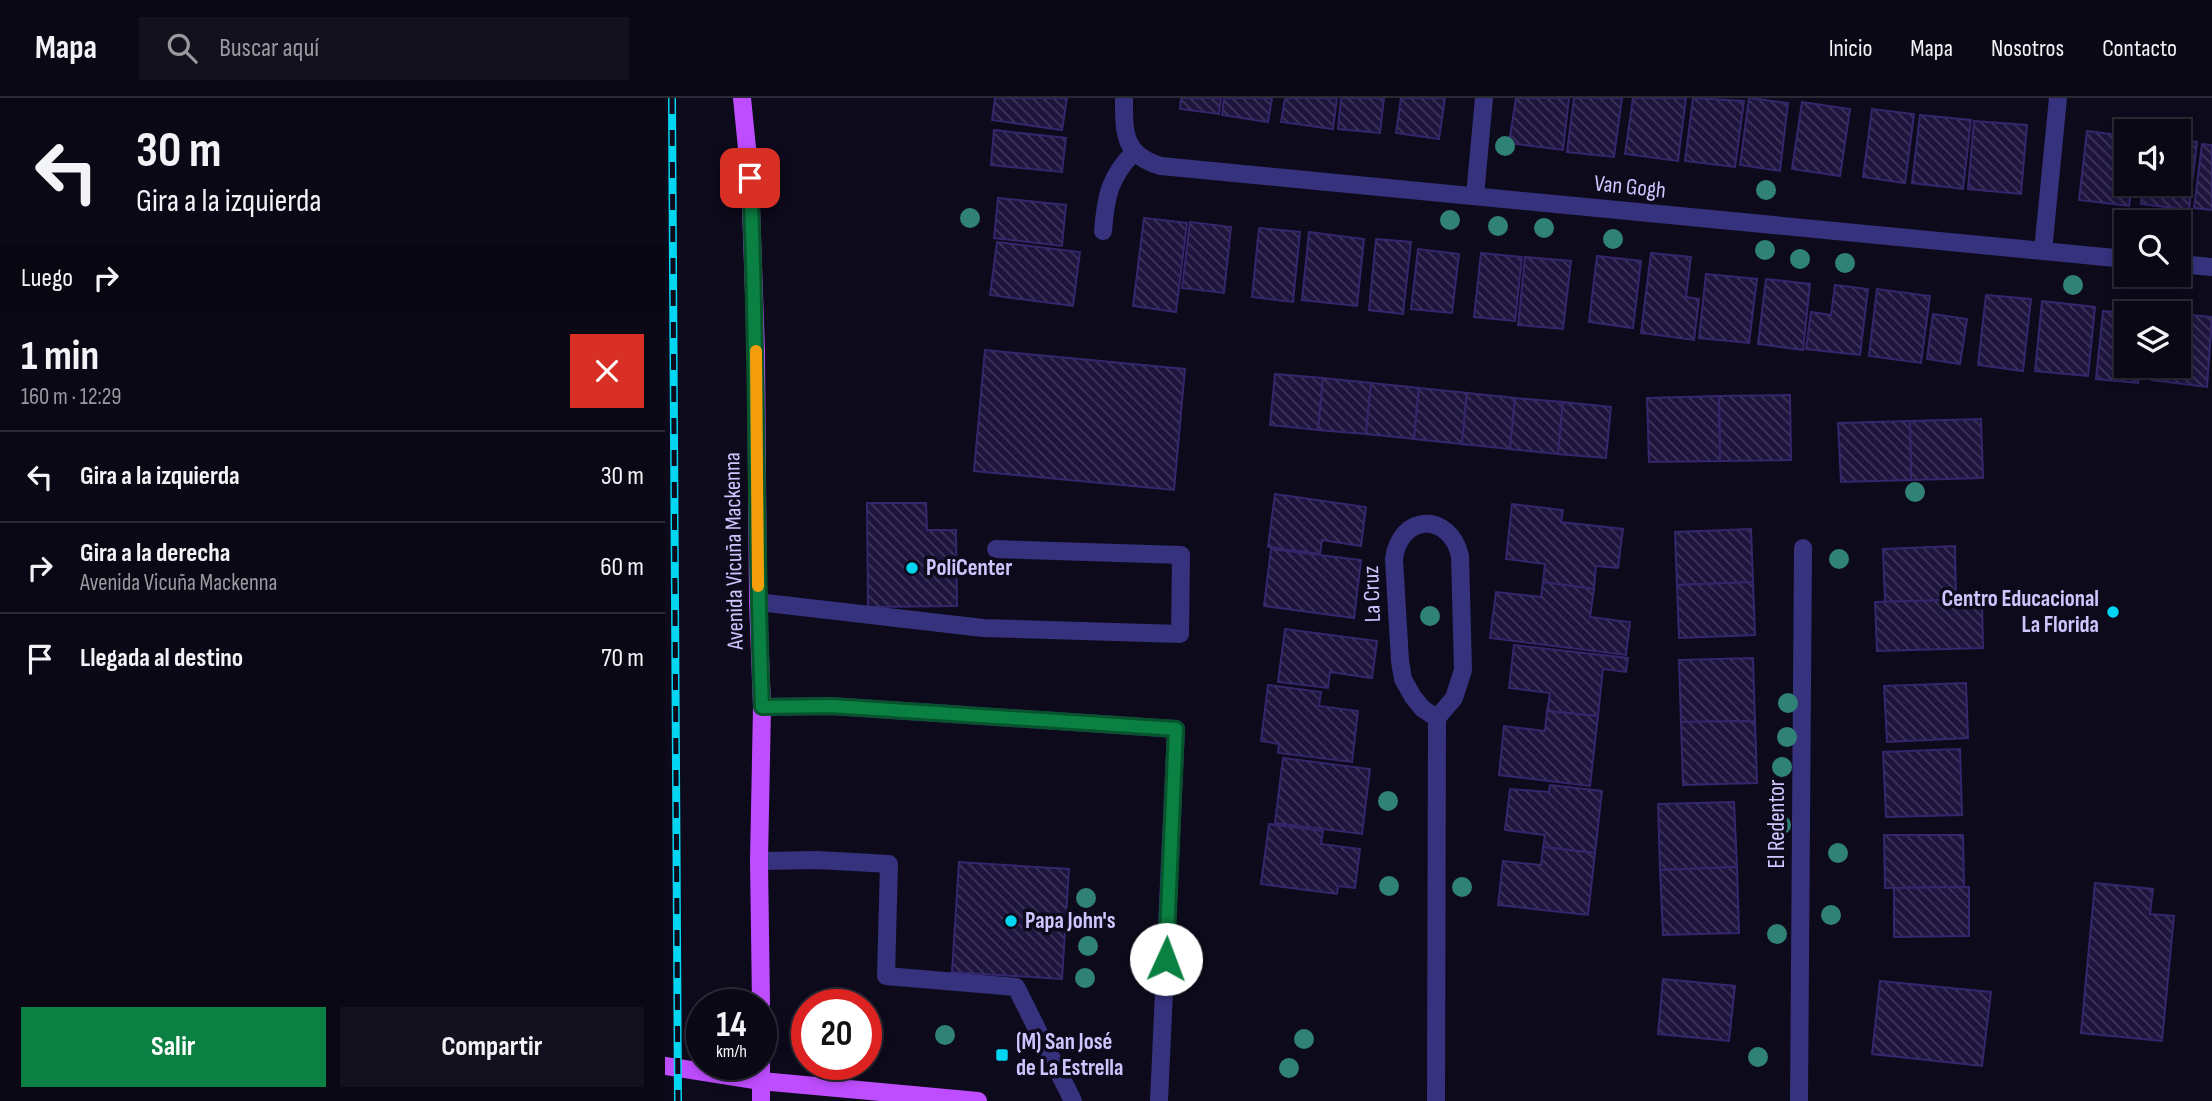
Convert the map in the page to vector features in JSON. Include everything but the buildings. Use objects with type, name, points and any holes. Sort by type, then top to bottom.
[{"type":"main road","name":"Avenida Vicuña Mackenna","points":[[742,98],[750,178],[754,261],[758,602],[762,707],[759,862],[761,989]]},
{"type":"main road","points":[[665,1066],[686,1067]]},
{"type":"main road","points":[[777,1074],[978,1101]]},
{"type":"main road","points":[[761,1080],[761,1101]]},
{"type":"street","points":[[1103,231],[1109,187],[1134,152],[1125,138],[1123,98]]},
{"type":"street","points":[[1475,196],[1484,98]]},
{"type":"street","points":[[2043,251],[2058,98]]},
{"type":"street","name":"Van Gogh","points":[[1134,152],[1146,162],[1161,166],[2114,258]]},
{"type":"street","points":[[2191,265],[2212,267]]},
{"type":"street","name":"La Cruz","points":[[1420,524],[1434,525],[1447,531],[1457,542],[1460,556],[1463,670],[1454,698],[1437,718],[1423,709],[1413,696],[1403,679],[1399,661],[1395,547],[1409,528],[1420,524]]},
{"type":"street","name":"El Redentor","points":[[1799,1101],[1803,548]]},
{"type":"street","points":[[758,602],[983,628],[1180,634],[1181,555],[996,549]]},
{"type":"street","points":[[762,707],[831,706],[1176,729],[1159,1101]]},
{"type":"street","points":[[1436,1101],[1437,718]]},
{"type":"street","points":[[759,862],[817,860],[890,864],[886,976],[1016,987],[1073,1101]]},
{"type":"railway","points":[[672,98],[678,1101]]},
{"type":"slow traffic","points":[[756,351],[758,586]]},
{"type":"place","name":"PoliCenter","points":[[912,568]]},
{"type":"place","name":"Centro Educacional La Florida","points":[[2113,612]]},
{"type":"place","name":"Papa John's","points":[[1011,921]]},
{"type":"place","name":"(M) San José de La Estrella","points":[[1002,1055]]},
{"type":"route","points":[[750,178],[754,261],[758,602],[762,707],[831,706],[1176,729],[1166,959]]}]
